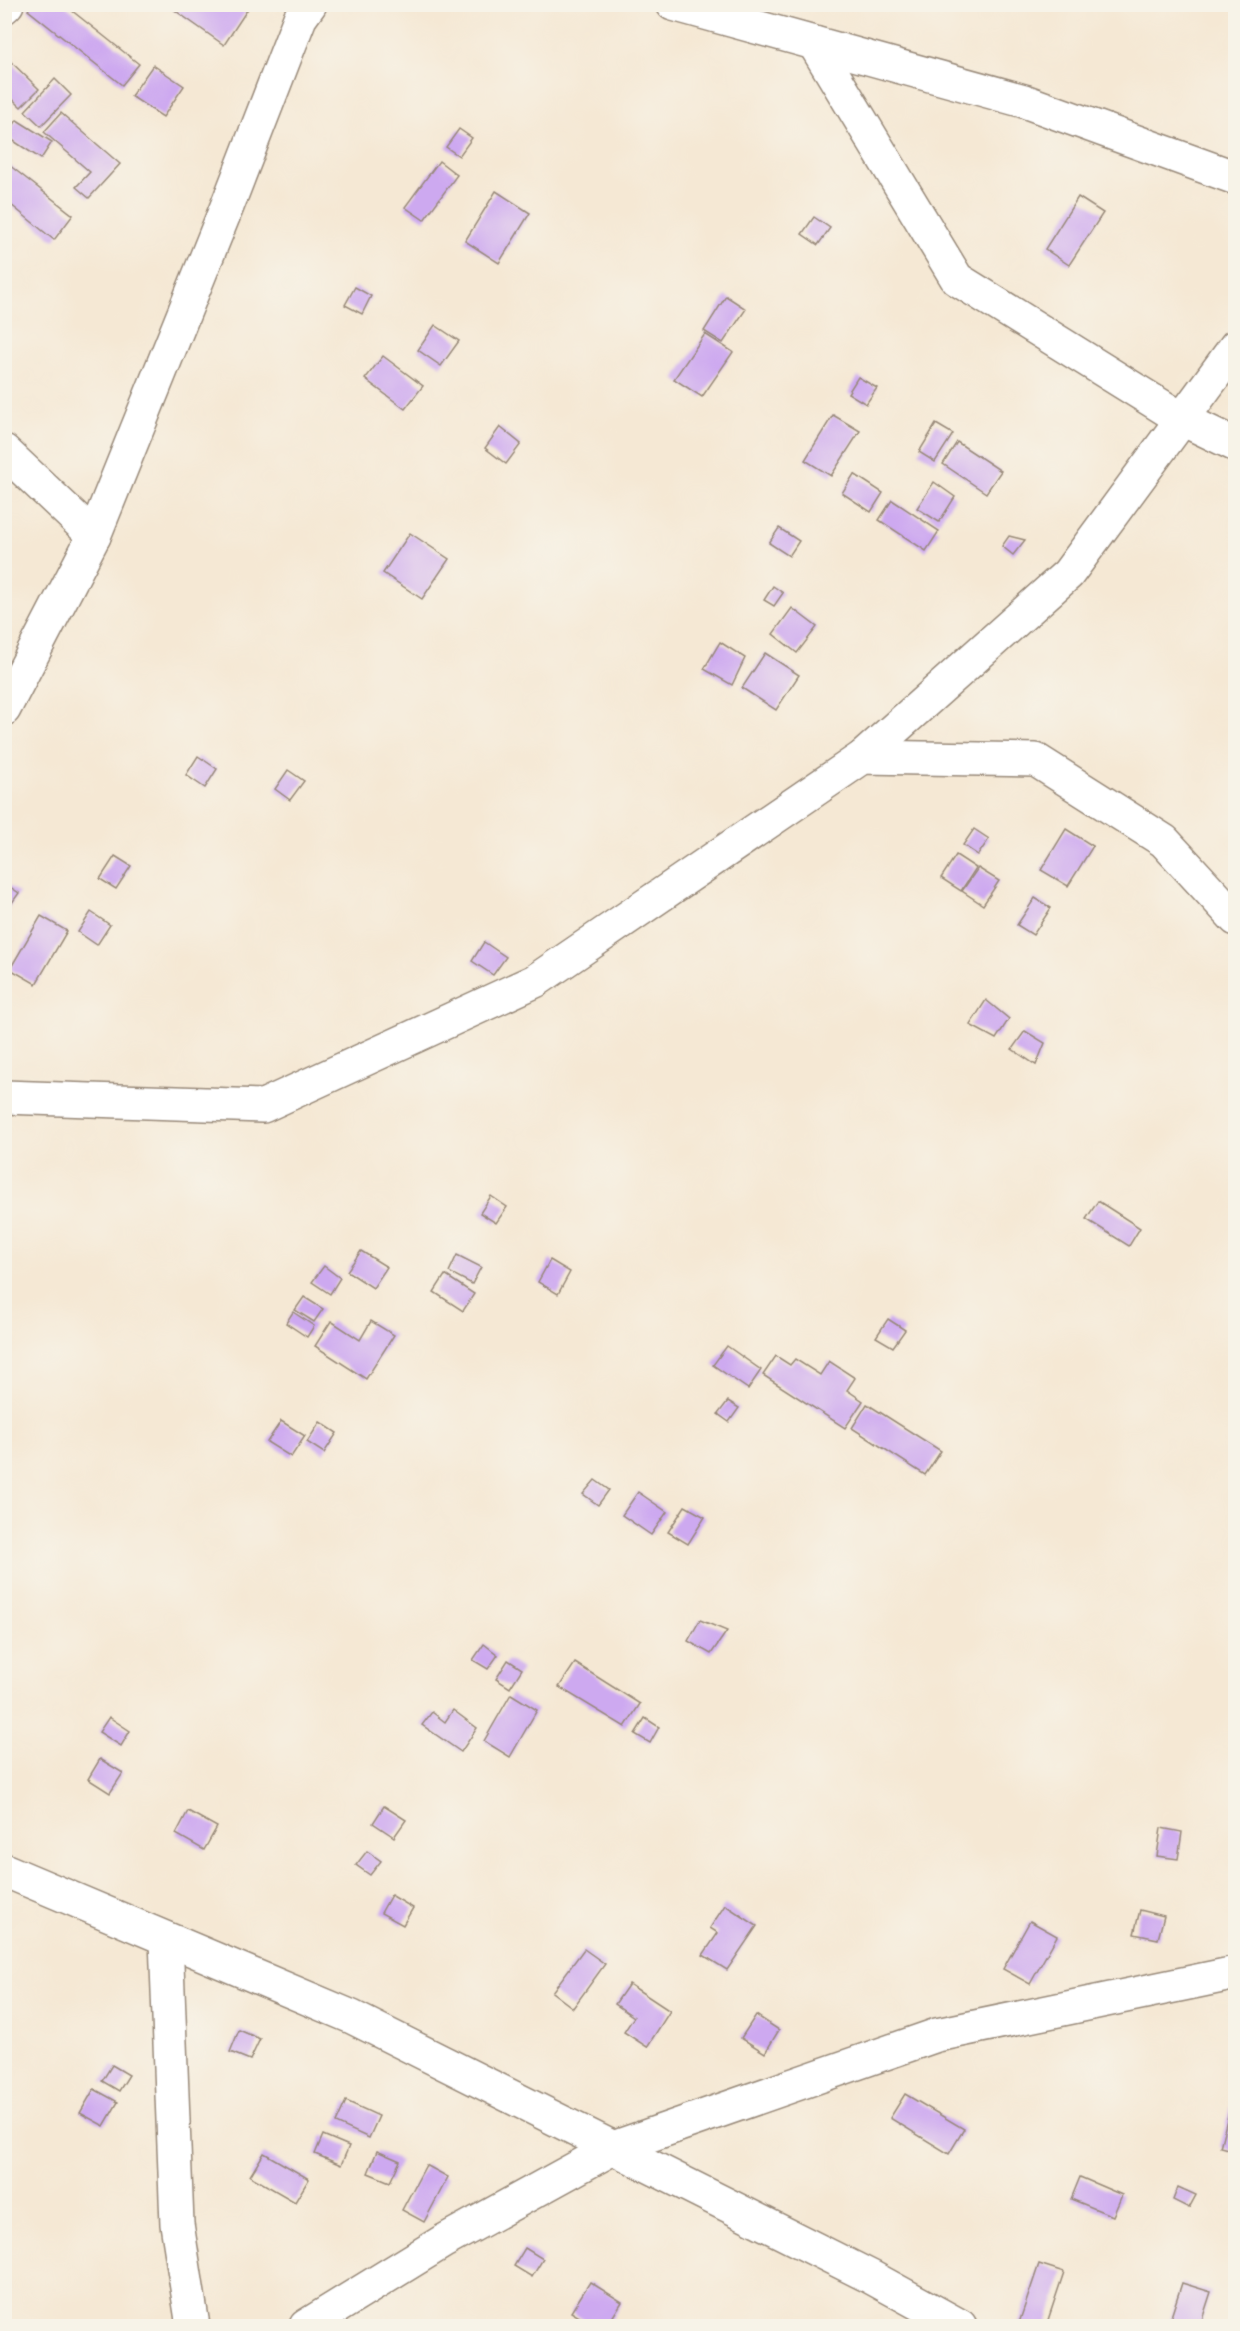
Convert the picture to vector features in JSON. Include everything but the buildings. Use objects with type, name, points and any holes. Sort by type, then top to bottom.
[{"type":"street","points":[[4,709],[94,536],[228,204],[300,18],[310,4]]},
{"type":"street","points":[[673,4],[1024,101],[1236,178]]},
{"type":"street","points":[[814,43],[957,279],[1182,419],[1236,445]]},
{"type":"street","points":[[4,1097],[263,1106],[535,981],[863,757],[1068,574],[1236,346]]},
{"type":"street","points":[[4,451],[94,536]]},
{"type":"street","points":[[863,757],[1036,760],[1164,841],[1236,919]]},
{"type":"street","points":[[4,1870],[352,2017],[871,2277],[960,2326]]},
{"type":"street","points":[[166,1939],[177,2224],[193,2326]]},
{"type":"street","points":[[306,2326],[444,2241],[613,2148],[937,2035],[1236,1973]]}]
